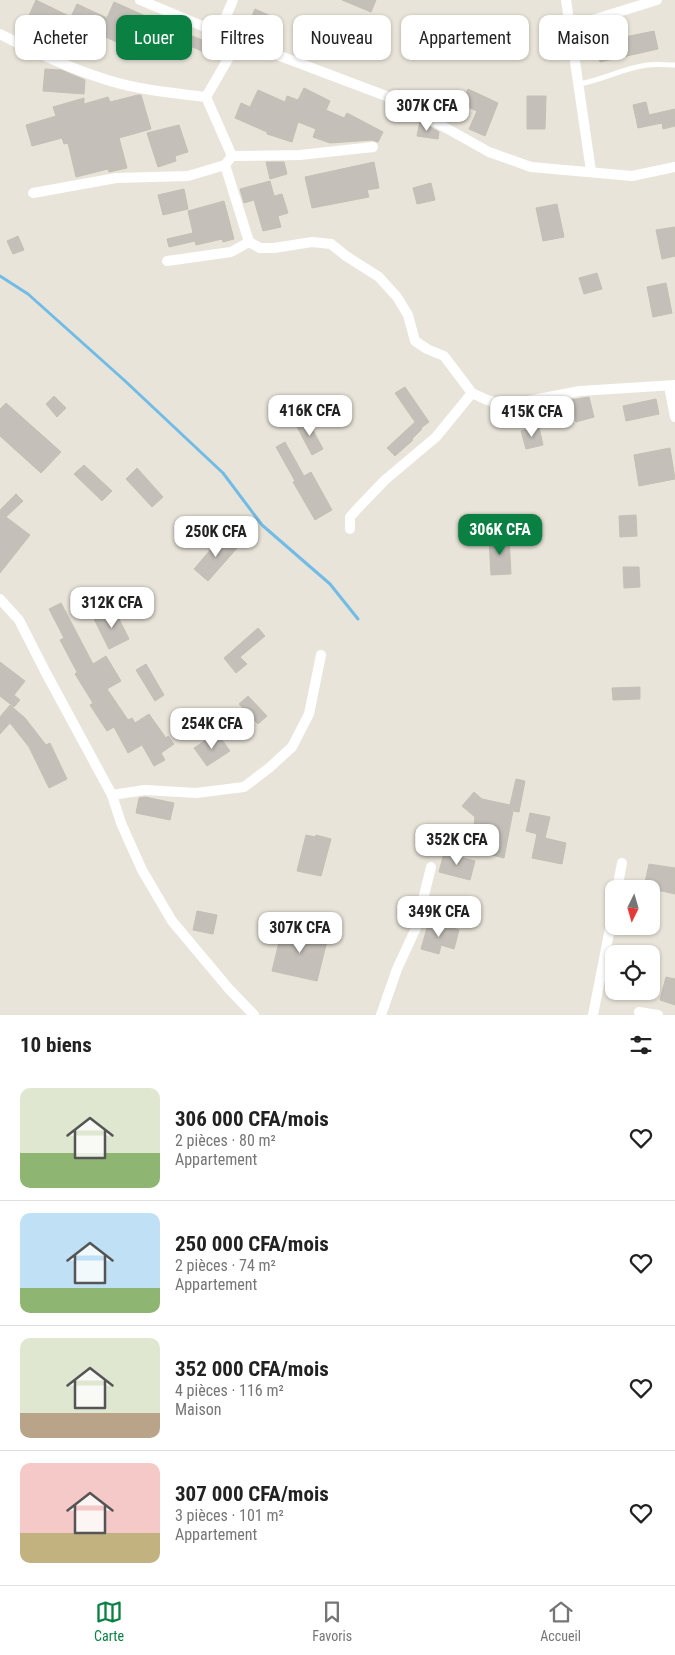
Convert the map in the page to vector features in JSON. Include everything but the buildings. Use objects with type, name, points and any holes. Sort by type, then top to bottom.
[{"type":"street","points":[[140,0],[202,26]]},
{"type":"street","points":[[227,15],[233,0]]},
{"type":"street","points":[[566,0],[568,15]]},
{"type":"street","points":[[609,15],[657,0]]},
{"type":"street","points":[[0,34],[106,80],[134,87],[206,97]]},
{"type":"street","points":[[283,57],[394,99],[489,152],[531,167],[632,176],[675,167]]},
{"type":"street","points":[[206,97],[227,60]]},
{"type":"street","points":[[575,60],[591,171]]},
{"type":"street","points":[[206,97],[232,156]]},
{"type":"street","points":[[232,156],[300,155],[373,147]]},
{"type":"street","points":[[32,193],[116,178],[188,176],[225,165],[232,156]]},
{"type":"street","points":[[225,165],[249,242],[260,248],[274,248],[312,242],[332,244],[346,256],[379,277],[397,298],[408,315],[415,341],[427,349],[444,356],[472,393],[487,400],[502,404],[512,404],[580,391],[672,386],[675,417]]},
{"type":"street","points":[[167,261],[231,252],[249,242]]},
{"type":"street","points":[[350,529],[350,517],[358,508],[385,480],[436,437],[472,393]]},
{"type":"street","points":[[0,598],[19,620],[112,795],[121,823],[142,870],[172,921],[229,989],[254,1015]]},
{"type":"street","points":[[112,795],[145,790],[196,793],[223,788],[244,787],[292,747],[309,714],[321,655]]},
{"type":"street","points":[[619,880],[622,862]]},
{"type":"street","points":[[381,1015],[397,969],[416,928],[431,866]]},
{"type":"street","points":[[593,1015],[609,935]]},
{"type":"street","points":[[639,1012],[658,1015]]},
{"type":"lane","points":[[578,84],[595,82],[648,65],[675,65]]},
{"type":"waterway","points":[[0,276],[28,294],[124,380],[223,473],[262,525],[330,584],[358,619]]}]
